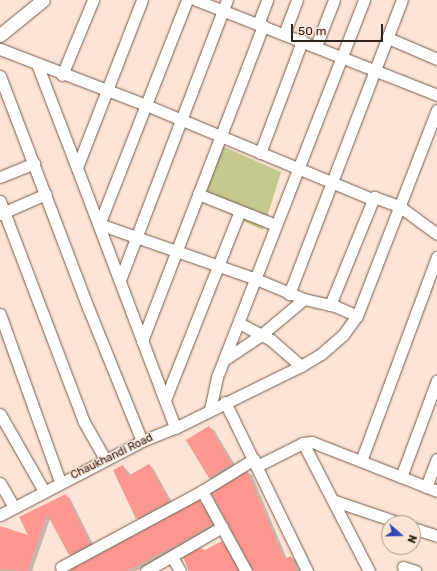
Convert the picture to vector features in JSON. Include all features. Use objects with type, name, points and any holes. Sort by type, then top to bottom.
[{"type":"street","points":[[0,35],[43,0]]},
{"type":"street","points":[[62,75],[93,0]]},
{"type":"street","points":[[77,168],[105,92],[142,0]]},
{"type":"street","points":[[99,224],[187,0]]},
{"type":"street","points":[[196,0],[225,5],[260,24],[342,56],[437,96]]},
{"type":"street","points":[[142,341],[220,136],[260,24],[267,0]]},
{"type":"street","points":[[284,34],[297,0]]},
{"type":"street","points":[[316,46],[334,0]]},
{"type":"street","points":[[210,410],[213,390],[224,360],[364,0]]},
{"type":"street","points":[[289,294],[402,0]]},
{"type":"street","points":[[120,280],[182,121],[225,5]]},
{"type":"street","points":[[388,38],[437,60]]},
{"type":"street","points":[[260,153],[302,41]]},
{"type":"street","points":[[0,49],[105,92],[146,105],[372,199],[379,198],[399,206],[437,234]]},
{"type":"street","points":[[37,64],[99,224],[175,428]]},
{"type":"street","points":[[0,76],[89,310],[142,441]]},
{"type":"street","name":"Chaukhandi Road","points":[[0,515],[105,459],[142,441],[175,428],[225,402],[301,366],[321,354],[343,335],[356,316],[437,110]]},
{"type":"street","points":[[0,177],[34,163]]},
{"type":"street","points":[[2,213],[46,194]]},
{"type":"street","points":[[198,194],[276,225]]},
{"type":"street","points":[[330,305],[372,199]]},
{"type":"street","points":[[0,201],[2,213],[84,422],[105,459]]},
{"type":"street","points":[[165,400],[240,211]]},
{"type":"street","points":[[99,224],[256,279],[289,294],[330,305],[356,316]]},
{"type":"street","points":[[361,461],[437,257]]},
{"type":"street","points":[[224,360],[261,335],[304,299]]},
{"type":"street","points":[[0,314],[60,482]]},
{"type":"street","points":[[239,323],[271,340],[301,366]]},
{"type":"street","points":[[401,477],[437,380]]},
{"type":"street","points":[[225,402],[256,463],[307,571]]},
{"type":"street","points":[[0,414],[44,491]]},
{"type":"street","points":[[304,443],[335,501],[369,571]]},
{"type":"street","points":[[61,567],[256,463],[304,443],[315,443],[437,491]]},
{"type":"street","points":[[426,487],[437,459]]},
{"type":"street","points":[[0,483],[14,507]]},
{"type":"street","points":[[202,491],[246,571]]},
{"type":"street","points":[[335,501],[381,517]]},
{"type":"street","points":[[146,571],[222,527]]},
{"type":"street","points":[[421,531],[437,536]]},
{"type":"street","points":[[172,557],[180,571]]},
{"type":"street","points":[[403,567],[415,571]]},
{"type":"green space","points":[[217,144],[281,172],[263,230],[197,199]]},
{"type":"building","points":[[209,426],[232,464],[209,478],[186,440]]},
{"type":"building","points":[[149,464],[169,501],[136,519],[113,470],[123,465],[128,476]]},
{"type":"building","points":[[247,471],[284,559],[291,556],[296,571],[253,571],[211,493]]},
{"type":"building","points":[[66,494],[90,544],[69,555],[47,514],[27,571],[0,569],[0,526],[28,535],[19,517]]},
{"type":"building","points":[[199,500],[212,524],[178,544],[126,571],[68,571]]},
{"type":"building","points":[[222,541],[238,571],[189,571],[183,557],[201,547],[203,551]]}]
